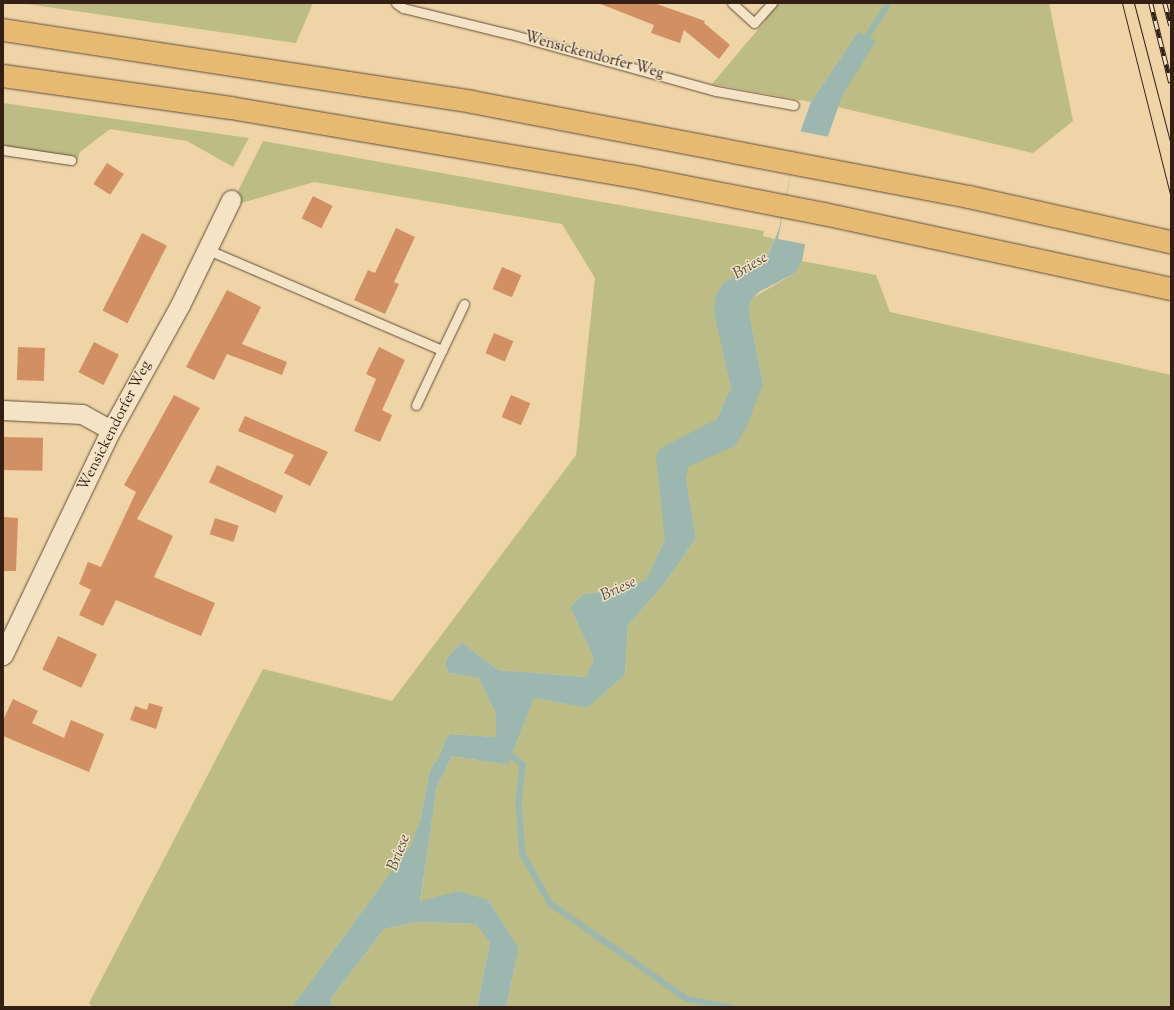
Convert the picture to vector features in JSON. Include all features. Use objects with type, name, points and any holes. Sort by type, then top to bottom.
[{"type":"highway","points":[[3,30],[449,98],[779,159],[1171,242]]},
{"type":"highway","points":[[3,76],[423,139],[824,214],[1171,289]]},
{"type":"street","name":"Wensickendorfer Weg","points":[[3,655],[111,430],[180,305],[231,200]]},
{"type":"street","points":[[3,410],[82,414],[111,430]]},
{"type":"lane","name":"Wensickendorfer Weg","points":[[396,3],[403,8],[518,36],[716,91],[794,105]]},
{"type":"lane","points":[[732,3],[754,23],[772,3]]},
{"type":"lane","points":[[3,150],[71,160]]},
{"type":"lane","points":[[206,249],[442,350]]},
{"type":"lane","points":[[416,405],[464,304]]},
{"type":"green space","points":[[20,3],[313,3],[296,43]]},
{"type":"green space","points":[[772,3],[1049,3],[1073,121],[1033,153],[838,107],[858,32],[811,102],[712,84],[765,21]]},
{"type":"green space","points":[[3,103],[249,138],[233,167],[187,141],[110,129],[80,152],[76,164],[3,153]]},
{"type":"green space","points":[[263,141],[764,231],[763,236],[775,239],[766,259],[723,283],[715,297],[731,387],[717,419],[703,427],[665,539],[646,580],[604,592],[584,594],[570,607],[594,659],[586,677],[498,670],[462,642],[445,660],[448,673],[479,678],[496,715],[496,737],[450,734],[446,738],[439,757],[430,770],[420,821],[410,846],[292,1007],[92,1007],[89,1003],[263,669],[392,701],[576,455],[595,278],[562,224],[314,182],[241,203],[234,199]]},
{"type":"green space","points":[[802,261],[876,275],[890,312],[1171,375],[1171,1007],[506,1007],[519,948],[488,900],[420,902],[437,787],[452,756],[508,765],[534,698],[587,708],[625,675],[628,625],[662,587],[696,538],[686,477],[688,467],[703,460],[763,384],[749,312],[751,299],[795,273]]},
{"type":"green space","points":[[417,922],[476,924],[490,943],[477,1007],[334,1007],[330,1000],[384,929]]},
{"type":"water","points":[[858,32],[876,41],[843,94],[824,147],[802,261],[795,273],[759,292],[751,300],[749,312],[763,384],[746,428],[735,446],[688,467],[686,477],[696,538],[662,587],[628,625],[625,675],[587,708],[534,698],[508,765],[452,756],[437,787],[420,901],[459,891],[488,900],[519,948],[506,1007],[477,1007],[490,943],[476,924],[417,922],[384,929],[330,1000],[334,1007],[292,1007],[410,846],[420,821],[430,770],[439,757],[446,738],[450,734],[496,737],[496,715],[479,678],[448,673],[445,660],[462,642],[498,670],[586,677],[594,659],[570,607],[584,594],[604,592],[646,580],[665,539],[656,457],[661,448],[717,419],[731,387],[714,313],[715,297],[723,283],[766,259],[779,229],[798,138],[811,102]]},
{"type":"pier","points":[[799,131],[829,137],[808,245],[778,239]]},
{"type":"building","points":[[598,3],[654,3],[705,21],[704,23],[730,45],[719,59],[684,30],[680,43],[651,33],[654,25]]},
{"type":"building","points":[[107,163],[124,174],[110,195],[93,184]]},
{"type":"building","points":[[313,196],[333,206],[321,228],[302,218]]},
{"type":"building","points":[[396,228],[415,237],[394,282],[399,284],[385,314],[354,300],[368,270],[375,273]]},
{"type":"building","points":[[142,233],[167,246],[127,323],[103,311]]},
{"type":"building","points":[[502,267],[521,275],[512,297],[493,289]]},
{"type":"building","points":[[227,290],[261,307],[242,344],[287,362],[282,375],[227,354],[214,380],[186,367]]},
{"type":"building","points":[[494,333],[513,341],[505,361],[485,353]]},
{"type":"building","points":[[94,342],[119,355],[104,385],[79,372]]},
{"type":"building","points":[[18,347],[45,348],[44,381],[17,380]]},
{"type":"building","points":[[379,347],[405,360],[382,410],[392,415],[380,442],[354,431],[376,379],[366,374]]},
{"type":"building","points":[[174,395],[200,408],[137,519],[173,536],[154,577],[215,603],[201,636],[116,600],[103,626],[79,615],[91,590],[79,584],[88,562],[101,567],[136,492],[124,485]]},
{"type":"building","points":[[511,395],[530,403],[521,425],[502,417]]},
{"type":"building","points":[[245,416],[328,452],[310,486],[284,473],[294,455],[238,431]]},
{"type":"building","points":[[3,437],[43,438],[42,471],[3,470]]},
{"type":"building","points":[[217,465],[283,496],[275,513],[209,482]]},
{"type":"building","points":[[3,517],[18,518],[16,571],[3,571]]},
{"type":"building","points":[[215,518],[239,526],[234,542],[210,534]]},
{"type":"building","points":[[58,636],[97,654],[81,688],[42,670]]},
{"type":"building","points":[[13,699],[38,711],[32,723],[64,738],[71,720],[104,734],[89,772],[3,736],[3,720]]},
{"type":"building","points":[[149,703],[163,707],[156,729],[130,720],[135,706],[147,710]]},
{"type":"waterway","name":"Briese","points":[[863,43],[889,3]]},
{"type":"waterway","points":[[506,751],[523,765],[519,806],[523,854],[550,903],[687,999],[730,1007]]},
{"type":"tram line","points":[[1122,3],[1171,198]]},
{"type":"tram line","points":[[1134,3],[1171,145]]},
{"type":"railway","points":[[1151,3],[1171,83]]},
{"type":"railway","points":[[1165,3],[1171,25]]}]
